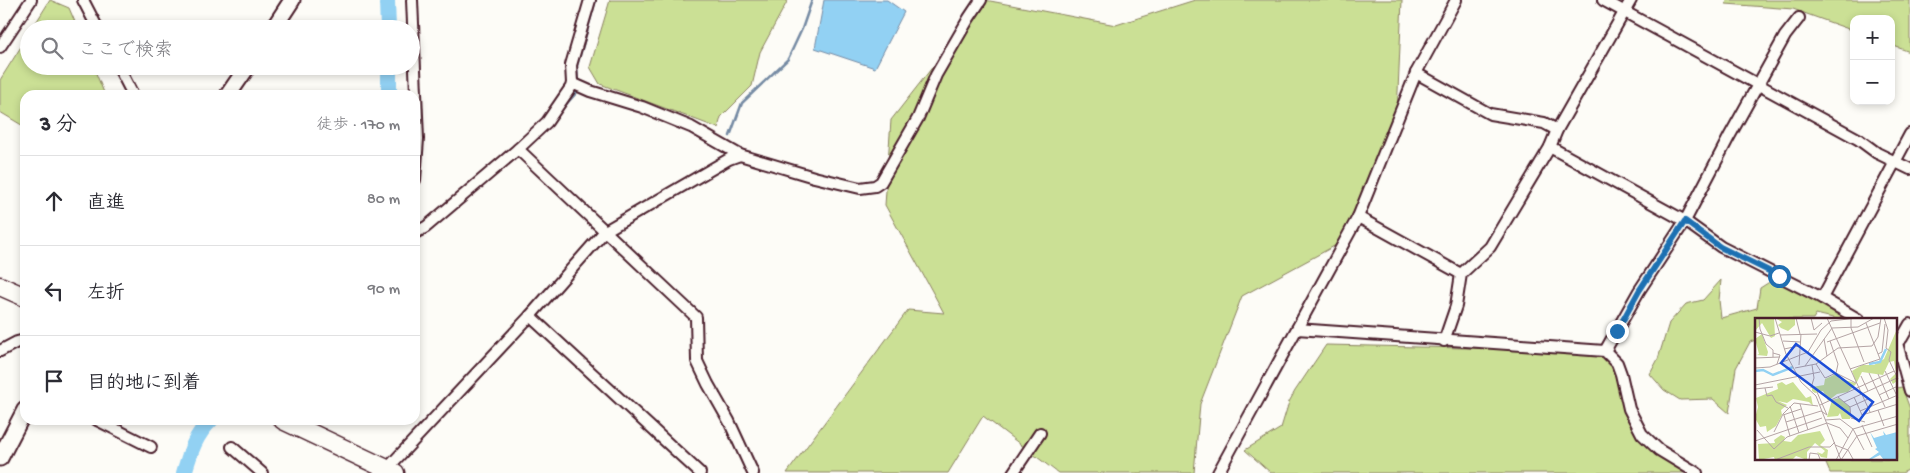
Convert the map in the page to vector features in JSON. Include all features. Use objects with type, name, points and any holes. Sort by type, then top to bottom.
[{"type":"highway","points":[[0,286],[20,295]]},
{"type":"highway","points":[[294,425],[388,472]]},
{"type":"main road","points":[[279,20],[292,0]]},
{"type":"main road","points":[[231,90],[242,75]]},
{"type":"main road","points":[[0,458],[20,420]]},
{"type":"street","points":[[0,47],[31,0]]},
{"type":"street","points":[[83,0],[93,20]]},
{"type":"street","points":[[412,0],[413,20]]},
{"type":"street","points":[[420,230],[518,149],[547,122],[571,87],[571,65],[590,0]]},
{"type":"street","points":[[572,83],[590,91],[642,107],[691,127],[740,155],[814,177],[860,188],[879,185],[918,118],[940,68],[981,0]]},
{"type":"street","points":[[1218,473],[1358,217],[1416,74],[1456,0]]},
{"type":"street","points":[[1603,0],[1858,139],[1877,153],[1910,169]]},
{"type":"street","points":[[1444,341],[1456,306],[1461,274],[1490,247],[1550,147],[1557,130],[1631,0]]},
{"type":"street","points":[[1605,351],[1639,291],[1685,221],[1757,85],[1785,36],[1799,18]]},
{"type":"street","points":[[1416,74],[1490,114],[1544,123],[1557,130]]},
{"type":"street","points":[[122,75],[130,90]]},
{"type":"street","points":[[415,75],[416,90]]},
{"type":"street","points":[[1822,298],[1910,134]]},
{"type":"street","points":[[1550,147],[1685,221],[1720,247],[1822,298],[1856,318]]},
{"type":"street","points":[[518,149],[696,317],[697,361],[729,421],[753,473]]},
{"type":"street","points":[[388,472],[605,231],[729,158],[740,155]]},
{"type":"street","points":[[1358,217],[1461,274]]},
{"type":"street","points":[[530,316],[700,473]]},
{"type":"street","points":[[1898,342],[1910,324]]},
{"type":"street","points":[[1297,329],[1605,351],[1617,363],[1629,409],[1642,434],[1659,450],[1697,473]]},
{"type":"street","points":[[0,351],[20,341]]},
{"type":"street","points":[[1898,347],[1910,392]]},
{"type":"street","points":[[107,425],[151,447]]},
{"type":"street","points":[[1013,473],[1040,433]]},
{"type":"street","points":[[232,447],[262,473]]},
{"type":"green space","points":[[50,0],[69,8],[74,20],[38,20]]},
{"type":"green space","points":[[610,0],[788,0],[760,52],[752,86],[721,117],[718,128],[600,84],[590,67]]},
{"type":"green space","points":[[985,0],[1116,25],[1195,0],[1402,0],[1396,137],[1338,244],[1242,296],[1200,404],[1194,473],[1058,473],[983,416],[948,473],[787,473],[908,310],[944,313],[885,205],[891,120]]},
{"type":"green space","points":[[1727,0],[1910,0],[1910,52],[1895,46],[1895,15],[1850,15],[1850,30],[1793,9],[1726,4]]},
{"type":"green space","points":[[20,48],[20,75],[97,75],[103,90],[20,90],[20,124],[0,112],[0,80]]},
{"type":"green space","points":[[1779,276],[1850,318],[1833,318],[1816,314],[1814,318],[1755,318],[1755,340],[1750,342],[1736,368],[1729,413],[1713,399],[1680,400],[1664,390],[1650,374],[1658,359],[1669,323],[1686,304],[1703,300],[1721,280],[1719,300],[1721,318],[1757,308],[1760,288]]},
{"type":"green space","points":[[1326,345],[1605,351],[1642,434],[1695,473],[1271,473],[1245,450],[1281,428],[1289,402]]},
{"type":"green space","points":[[1902,387],[1910,409],[1910,469],[1902,473],[1830,473],[1824,460],[1898,460],[1898,388]]},
{"type":"water","points":[[824,0],[887,0],[904,12],[875,68],[815,48]]},
{"type":"waterway","points":[[387,0],[388,20]]},
{"type":"waterway","points":[[578,82],[577,66],[596,0]]},
{"type":"waterway","points":[[730,136],[742,103],[788,59],[802,29],[812,0]]},
{"type":"waterway","points":[[389,75],[389,90]]},
{"type":"waterway","points":[[561,110],[579,90]]},
{"type":"waterway","points":[[184,473],[191,451],[206,425]]},
{"type":"route","points":[[1617,331],[1639,291],[1685,221],[1720,247],[1779,276]]}]
